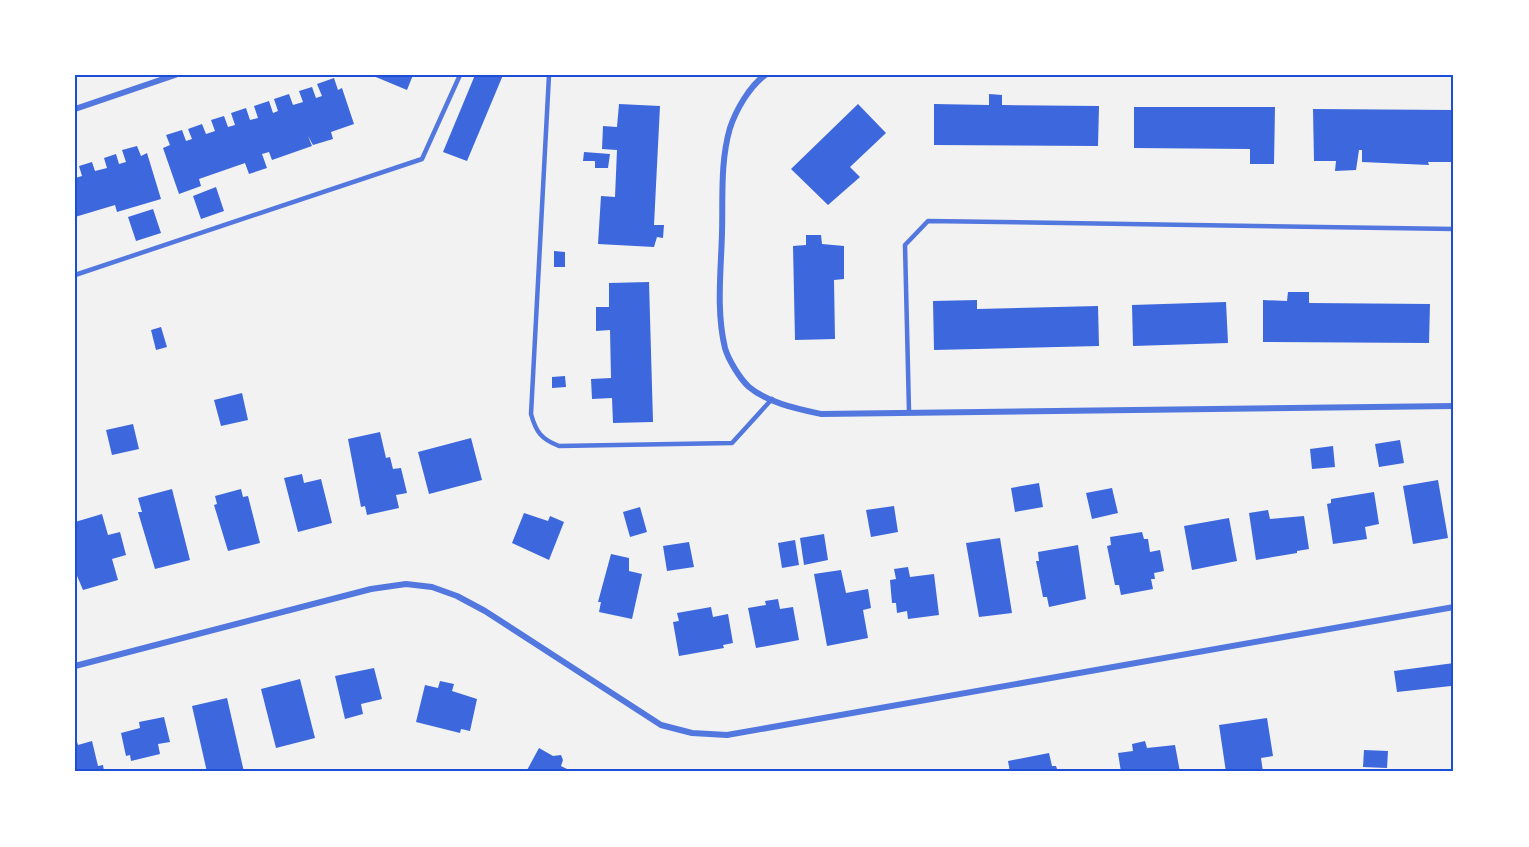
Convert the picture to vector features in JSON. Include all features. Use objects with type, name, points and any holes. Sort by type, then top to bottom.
[{"type":"street","points":[[75,109],[175,75]]},
{"type":"street","points":[[765,75],[741,103],[730,128],[724,163],[720,312],[726,349],[737,369],[749,387],[772,399],[794,409],[821,414],[909,411],[1454,406]]},
{"type":"street","points":[[75,666],[371,589],[415,585],[432,587],[485,611],[661,725],[692,733],[727,735],[1454,607]]},
{"type":"lane","points":[[75,275],[422,159],[460,75]]},
{"type":"lane","points":[[549,75],[531,414],[536,430],[545,441],[559,446],[732,443],[772,399]]},
{"type":"lane","points":[[909,411],[905,245],[928,221],[1454,229]]},
{"type":"building","points":[[371,75],[413,75],[407,90]]},
{"type":"building","points":[[475,75],[503,75],[467,161],[443,152]]},
{"type":"building","points":[[334,78],[338,90],[342,88],[354,124],[331,132],[333,139],[313,145],[308,136],[312,146],[272,160],[269,152],[262,154],[267,168],[249,174],[245,163],[199,179],[201,186],[179,194],[163,148],[170,145],[166,135],[182,130],[186,141],[192,139],[188,129],[202,124],[206,134],[215,131],[211,120],[224,116],[228,127],[235,125],[231,113],[246,108],[250,120],[258,118],[254,106],[269,101],[273,113],[278,111],[274,99],[289,94],[293,105],[303,102],[299,91],[312,87],[316,98],[322,96],[317,84]]},
{"type":"building","points":[[989,94],[1002,95],[1002,105],[1099,106],[1098,146],[934,145],[934,104],[989,105]]},
{"type":"building","points":[[619,104],[660,106],[654,225],[664,225],[663,238],[657,237],[654,247],[598,244],[601,196],[615,197],[617,150],[602,149],[603,126],[617,127]]},
{"type":"building","points":[[858,104],[886,133],[850,167],[860,177],[828,205],[791,169]]},
{"type":"building","points":[[1134,107],[1275,107],[1274,164],[1250,164],[1250,149],[1134,148]]},
{"type":"building","points":[[1313,109],[1454,110],[1451,162],[1428,162],[1429,165],[1362,162],[1362,150],[1359,150],[1356,170],[1335,171],[1336,161],[1314,161]]},
{"type":"building","points":[[137,146],[141,156],[147,153],[161,199],[117,212],[115,205],[75,217],[75,178],[82,176],[79,166],[92,162],[95,171],[107,168],[104,158],[116,154],[119,164],[126,162],[122,150]]},
{"type":"building","points":[[584,152],[610,154],[608,168],[595,168],[595,161],[583,161]]},
{"type":"building","points":[[216,187],[224,211],[201,219],[193,196]]},
{"type":"building","points":[[153,209],[161,233],[136,241],[128,217]]},
{"type":"building","points":[[806,235],[821,235],[822,244],[844,246],[844,279],[834,280],[835,339],[795,340],[793,246],[806,245]]},
{"type":"building","points":[[554,251],[565,252],[565,267],[554,267]]},
{"type":"building","points":[[649,282],[653,422],[613,423],[612,398],[592,399],[591,379],[611,378],[610,330],[596,331],[596,307],[609,307],[609,283]]},
{"type":"building","points":[[1288,292],[1309,292],[1309,303],[1430,304],[1429,343],[1263,342],[1263,300],[1287,301]]},
{"type":"building","points":[[977,300],[977,309],[1098,306],[1099,346],[934,350],[933,301]]},
{"type":"building","points":[[1226,302],[1228,343],[1133,346],[1132,305]]},
{"type":"building","points":[[161,327],[167,347],[156,350],[151,330]]},
{"type":"building","points":[[565,376],[566,387],[552,388],[552,377]]},
{"type":"building","points":[[242,393],[248,420],[221,426],[214,400]]},
{"type":"building","points":[[133,424],[139,449],[112,455],[106,430]]},
{"type":"building","points":[[380,432],[386,458],[390,457],[393,469],[401,468],[407,493],[396,495],[399,508],[367,515],[365,506],[361,507],[348,439]]},
{"type":"building","points":[[471,438],[482,480],[429,494],[418,452]]},
{"type":"building","points":[[1400,440],[1404,463],[1379,467],[1375,444]]},
{"type":"building","points":[[1333,446],[1335,467],[1312,469],[1310,449]]},
{"type":"building","points":[[302,474],[304,483],[321,479],[332,523],[298,532],[284,478]]},
{"type":"building","points":[[1438,480],[1448,538],[1413,544],[1403,486]]},
{"type":"building","points":[[1039,483],[1043,507],[1015,512],[1011,488]]},
{"type":"building","points":[[1112,488],[1118,513],[1092,519],[1086,493]]},
{"type":"building","points":[[172,489],[190,560],[155,569],[138,512],[142,512],[138,498]]},
{"type":"building","points":[[241,489],[243,497],[248,496],[260,543],[228,551],[214,505],[217,504],[215,496]]},
{"type":"building","points":[[1374,492],[1379,524],[1365,527],[1367,539],[1333,544],[1327,504],[1331,503],[1331,499]]},
{"type":"building","points":[[894,506],[898,532],[871,537],[866,510]]},
{"type":"building","points":[[640,507],[647,532],[630,537],[623,512]]},
{"type":"building","points":[[1268,510],[1270,519],[1304,516],[1309,549],[1256,560],[1249,513]]},
{"type":"building","points":[[524,513],[548,521],[550,516],[564,522],[549,560],[512,543]]},
{"type":"building","points":[[102,514],[108,535],[120,532],[126,555],[112,559],[118,580],[83,590],[75,571],[75,522]]},
{"type":"building","points":[[1229,518],[1237,561],[1192,570],[1184,526]]},
{"type":"building","points":[[1142,532],[1144,539],[1148,539],[1150,552],[1160,550],[1164,571],[1154,573],[1155,579],[1151,579],[1153,589],[1121,595],[1119,585],[1115,585],[1107,546],[1111,545],[1110,537]]},
{"type":"building","points":[[824,534],[828,560],[804,565],[800,538]]},
{"type":"building","points":[[1000,538],[1012,613],[979,617],[966,543]]},
{"type":"building","points":[[795,540],[799,565],[782,568],[778,543]]},
{"type":"building","points":[[689,542],[694,567],[667,571],[663,546]]},
{"type":"building","points":[[1078,545],[1086,599],[1049,607],[1047,597],[1043,597],[1036,561],[1039,561],[1038,552]]},
{"type":"building","points":[[611,554],[629,558],[629,571],[642,574],[632,619],[599,612],[601,602],[598,602]]},
{"type":"building","points":[[908,567],[910,577],[934,574],[939,615],[908,619],[907,611],[897,613],[896,603],[892,603],[890,580],[896,579],[894,569]]},
{"type":"building","points":[[841,570],[846,593],[868,589],[871,608],[863,610],[868,638],[827,646],[814,574]]},
{"type":"building","points":[[778,599],[780,609],[793,607],[799,640],[756,648],[748,608],[766,605],[765,601]]},
{"type":"building","points":[[711,607],[713,617],[728,614],[733,643],[723,645],[724,648],[679,656],[673,622],[679,621],[677,613]]},
{"type":"building","points":[[1454,663],[1454,699],[1451,686],[1397,692],[1394,671]]},
{"type":"building","points":[[374,668],[382,699],[361,704],[363,714],[345,719],[335,676]]},
{"type":"building","points":[[300,679],[315,738],[276,748],[261,689]]},
{"type":"building","points":[[440,681],[454,684],[452,691],[477,699],[470,731],[461,729],[460,733],[416,722],[425,685],[438,688]]},
{"type":"building","points":[[227,698],[244,772],[207,772],[192,706]]},
{"type":"building","points":[[164,717],[170,742],[158,744],[160,754],[131,761],[130,755],[126,756],[121,733],[140,728],[139,722]]},
{"type":"building","points":[[1267,718],[1273,756],[1261,758],[1263,772],[1226,772],[1219,725]]},
{"type":"building","points":[[75,736],[78,745],[92,741],[98,766],[103,765],[104,771],[75,772]]},
{"type":"building","points":[[1145,741],[1147,748],[1175,745],[1180,772],[1121,772],[1118,753],[1133,751],[1132,744]]},
{"type":"building","points":[[539,748],[553,756],[561,755],[563,760],[561,766],[573,772],[526,772]]},
{"type":"building","points":[[1364,750],[1388,751],[1387,768],[1363,767]]},
{"type":"building","points":[[1049,753],[1052,766],[1056,766],[1058,772],[1010,772],[1008,761]]}]
